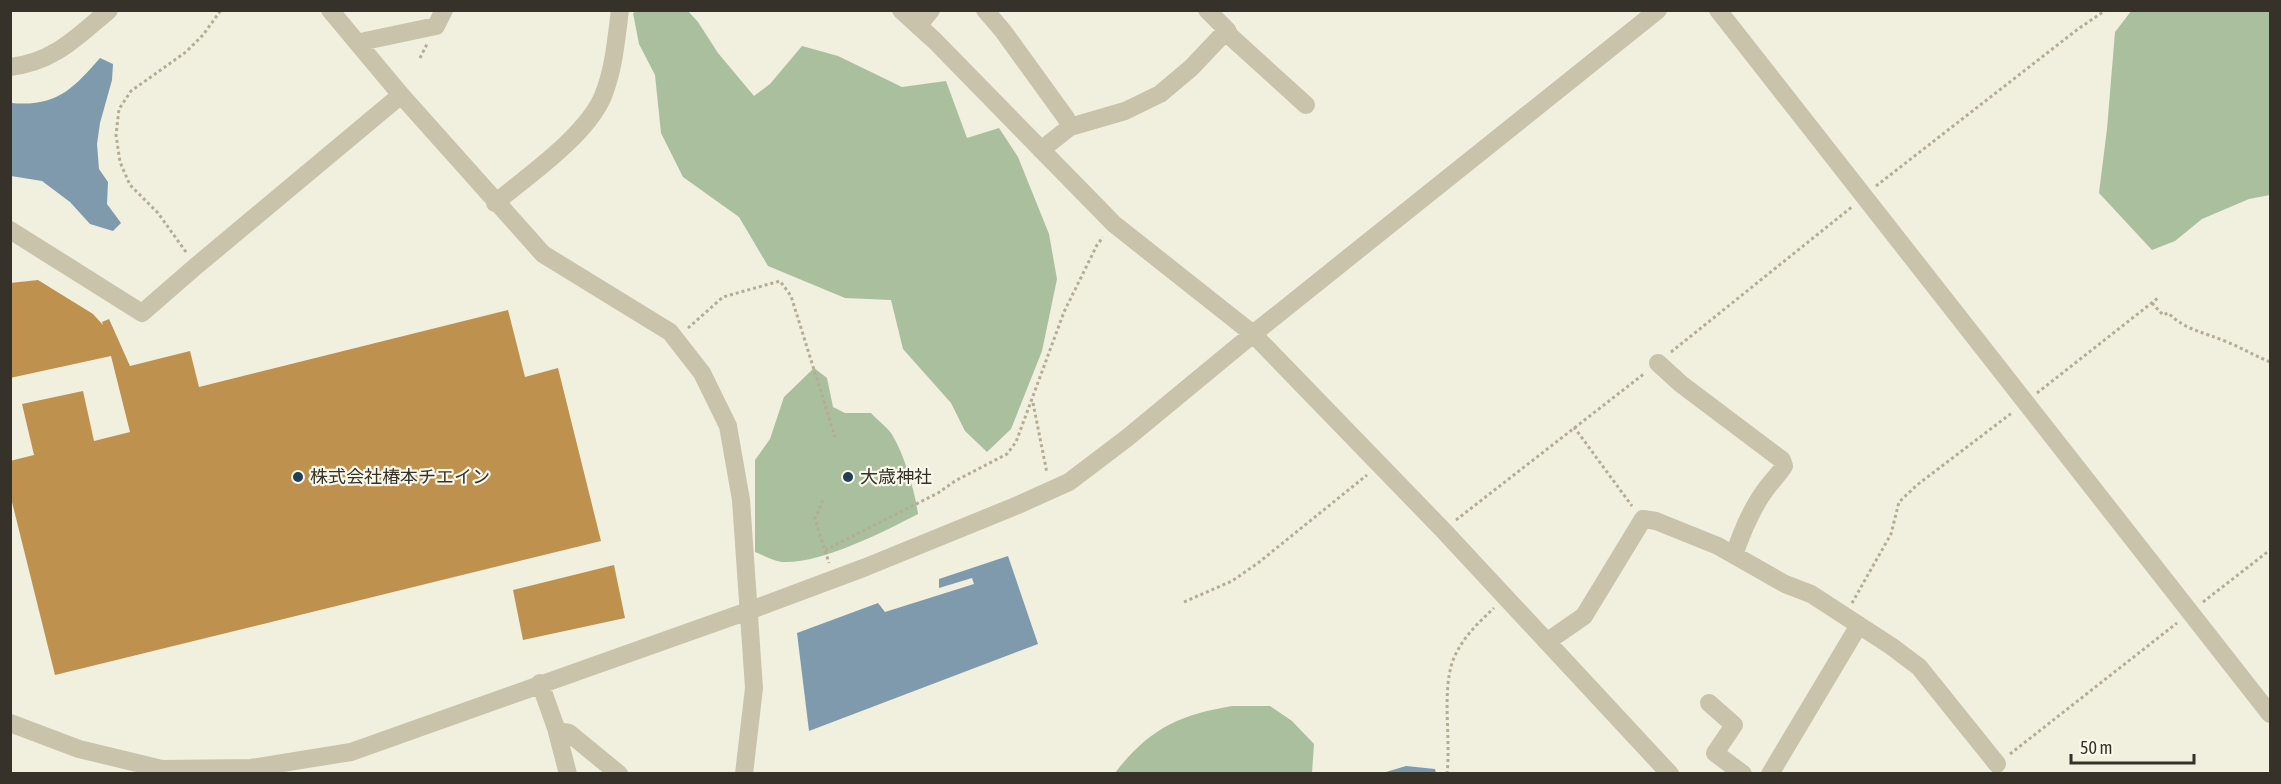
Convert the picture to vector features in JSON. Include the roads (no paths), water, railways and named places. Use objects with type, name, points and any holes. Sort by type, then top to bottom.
[{"type":"street","points":[[10,67],[30,65],[55,54],[109,10]]},
{"type":"street","points":[[330,10],[495,203],[543,254],[670,332],[702,373],[728,426],[741,500],[754,688],[744,774]]},
{"type":"street","points":[[360,46],[365,41],[436,26],[444,10]]},
{"type":"street","points":[[495,203],[549,159],[584,125],[602,99],[612,72],[620,10]]},
{"type":"street","points":[[901,10],[1114,224],[1253,334],[1505,595],[1670,774]]},
{"type":"street","points":[[918,26],[931,10]]},
{"type":"street","points":[[985,10],[1003,30],[1070,126]]},
{"type":"street","points":[[1207,10],[1230,36],[1306,105]]},
{"type":"street","points":[[10,723],[79,749],[162,769],[251,768],[351,752],[834,579],[1053,489],[1069,482],[1126,438],[1659,10]]},
{"type":"street","points":[[1718,10],[2271,714]]},
{"type":"street","points":[[1041,150],[1070,126],[1125,111],[1160,94],[1191,68],[1227,30]]},
{"type":"street","points":[[10,230],[142,313],[401,95]]},
{"type":"street","points":[[1658,363],[1681,384],[1782,460],[1784,466],[1765,490],[1744,527],[1734,555]]},
{"type":"street","points":[[1548,641],[1584,616],[1643,519],[1656,521],[1718,546],[1785,584],[1811,594],[1892,646],[1919,667],[1997,764]]},
{"type":"street","points":[[1770,774],[1852,621]]},
{"type":"street","points":[[540,683],[557,731],[568,774]]},
{"type":"street","points":[[1709,704],[1734,725],[1715,753],[1743,774]]},
{"type":"street","points":[[557,731],[569,733],[619,774]]},
{"type":"water","points":[[100,58],[113,64],[112,80],[100,123],[97,144],[99,169],[108,182],[107,204],[121,223],[113,231],[90,224],[70,202],[42,181],[11,176],[11,103],[40,102],[62,94],[81,79]]},
{"type":"water","points":[[1008,556],[1038,644],[809,731],[797,633],[878,603],[885,612],[974,584],[972,578],[939,588],[939,579]]},
{"type":"water","points":[[1406,766],[1435,769],[1436,773],[1369,773],[1386,772]]},
{"type":"place","name":"株式会社椿本チエイン","points":[[298,477]]},
{"type":"place","name":"大歳神社","points":[[848,477]]}]
